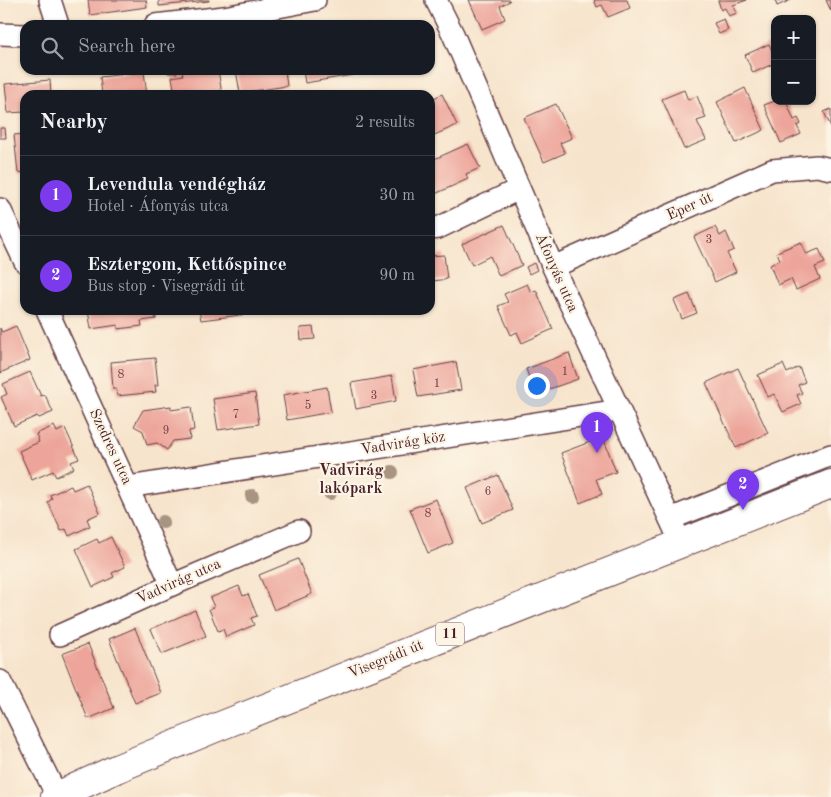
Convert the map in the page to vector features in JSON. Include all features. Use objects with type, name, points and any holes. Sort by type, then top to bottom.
[{"type":"main road","name":"Visegrádi út","points":[[56,796],[220,726],[831,484]]},
{"type":"street","points":[[50,0],[56,20]]},
{"type":"street","points":[[198,20],[315,0]]},
{"type":"street","name":"Áfonyás utca","points":[[436,0],[453,34],[553,267],[681,543]]},
{"type":"street","points":[[0,34],[20,36]]},
{"type":"street","name":"Eper út","points":[[553,267],[772,170],[817,166],[831,169]]},
{"type":"street","points":[[435,228],[519,189]]},
{"type":"street","points":[[0,209],[20,251]]},
{"type":"street","name":"Szedres utca","points":[[49,315],[172,585]]},
{"type":"street","name":"Vadvirág köz","points":[[128,487],[619,410]]},
{"type":"street","points":[[670,519],[831,455]]},
{"type":"street","name":"Vadvirág utca","points":[[60,635],[299,531]]},
{"type":"street","points":[[0,681],[56,796]]},
{"type":"building","points":[[88,0],[146,0],[147,7],[90,15]]},
{"type":"building","points":[[159,0],[209,0],[209,1],[159,6]]},
{"type":"building","points":[[469,0],[510,1],[500,6],[505,19],[482,29]]},
{"type":"building","points":[[594,0],[627,0],[630,8],[608,17],[602,5],[597,7]]},
{"type":"building","points":[[718,0],[747,0],[733,5],[737,13],[729,16],[725,8],[721,10]]},
{"type":"building","points":[[775,0],[791,0],[777,6]]},
{"type":"building","points":[[826,0],[831,0],[831,11]]},
{"type":"building","points":[[724,19],[728,30],[719,34],[714,23]]},
{"type":"building","points":[[769,44],[771,48],[771,65],[753,73],[745,55]]},
{"type":"building","points":[[144,75],[146,90],[101,90],[100,77]]},
{"type":"building","points":[[183,75],[219,75],[221,90],[174,90],[172,77]]},
{"type":"building","points":[[237,75],[286,75],[287,86],[260,90],[239,90]]},
{"type":"building","points":[[304,75],[353,75],[305,83]]},
{"type":"building","points":[[50,80],[51,90],[20,90],[20,112],[8,113],[5,84]]},
{"type":"building","points":[[745,88],[764,130],[736,143],[717,102]]},
{"type":"building","points":[[684,90],[688,100],[697,96],[706,118],[697,121],[706,140],[684,149],[662,99]]},
{"type":"building","points":[[442,94],[457,125],[435,135],[435,98]]},
{"type":"building","points":[[771,102],[771,105],[788,105],[794,120],[798,118],[801,124],[797,126],[801,134],[781,143],[764,105]]},
{"type":"building","points":[[556,104],[572,138],[560,143],[565,153],[544,162],[524,118]]},
{"type":"building","points":[[831,109],[831,127],[824,112]]},
{"type":"building","points":[[0,128],[5,128],[6,138],[0,138]]},
{"type":"building","points":[[20,134],[20,173],[18,173],[14,135]]},
{"type":"building","points":[[468,144],[480,168],[466,174],[468,179],[435,194],[435,159]]},
{"type":"building","points":[[504,225],[522,265],[499,276],[490,256],[472,265],[462,244]]},
{"type":"building","points":[[715,227],[720,236],[726,232],[734,250],[727,253],[736,272],[715,282],[694,237]]},
{"type":"building","points":[[801,242],[806,254],[819,249],[825,263],[815,267],[820,279],[796,290],[791,279],[778,285],[770,265],[780,260],[777,252]]},
{"type":"building","points":[[444,255],[447,279],[435,281],[435,256]]},
{"type":"building","points":[[534,263],[537,270],[529,274],[526,267]]},
{"type":"building","points":[[527,284],[531,292],[536,290],[553,329],[522,343],[517,332],[511,335],[498,306],[508,302],[504,294]]},
{"type":"building","points":[[689,294],[697,313],[682,319],[674,300]]},
{"type":"building","points":[[89,315],[156,315],[156,319],[141,321],[142,326],[118,329],[118,325],[91,329]]},
{"type":"building","points":[[200,315],[240,315],[201,320]]},
{"type":"building","points":[[16,326],[30,360],[0,373],[0,328],[2,332]]},
{"type":"building","points":[[313,327],[315,339],[301,340],[300,328]]},
{"type":"building","points":[[569,353],[578,379],[535,394],[526,369]]},
{"type":"building","points":[[155,358],[158,385],[155,385],[156,392],[117,396],[116,389],[113,389],[111,362]]},
{"type":"building","points":[[456,362],[461,390],[418,397],[413,370]]},
{"type":"building","points":[[783,364],[787,373],[799,367],[805,382],[798,385],[802,393],[797,395],[801,404],[783,412],[774,394],[768,397],[758,375]]},
{"type":"building","points":[[738,368],[768,433],[736,448],[706,383]]},
{"type":"building","points":[[30,372],[41,396],[45,395],[53,412],[39,418],[37,416],[14,426],[1,397],[7,394],[3,384]]},
{"type":"building","points":[[392,376],[396,401],[356,409],[351,383]]},
{"type":"building","points":[[327,387],[331,412],[287,420],[283,395]]},
{"type":"building","points":[[255,393],[259,424],[218,430],[213,399]]},
{"type":"building","points":[[171,406],[171,410],[191,407],[194,430],[189,431],[190,439],[173,441],[167,450],[157,443],[147,445],[143,431],[134,426],[143,410]]},
{"type":"building","points":[[54,426],[57,432],[65,428],[79,459],[71,462],[74,468],[56,477],[53,471],[32,480],[19,451],[39,442],[36,434]]},
{"type":"building","points":[[603,437],[616,472],[596,479],[602,494],[580,503],[561,453]]},
{"type":"building","points":[[498,475],[513,510],[482,523],[467,488]]},
{"type":"building","points":[[87,484],[100,513],[87,519],[90,526],[69,536],[66,529],[61,531],[48,502],[52,499],[50,495],[71,486],[73,490]]},
{"type":"building","points":[[436,499],[453,543],[428,553],[410,509]]},
{"type":"building","points":[[111,537],[125,567],[112,573],[114,577],[93,587],[76,549],[97,539],[99,543]]},
{"type":"building","points":[[298,559],[312,594],[274,610],[259,575]]},
{"type":"building","points":[[239,586],[243,596],[248,594],[257,616],[251,618],[254,625],[226,637],[223,629],[218,631],[209,609],[214,607],[210,598]]},
{"type":"building","points":[[195,610],[206,636],[162,654],[151,629]]},
{"type":"building","points":[[135,628],[161,693],[135,703],[109,639]]},
{"type":"building","points":[[88,644],[114,708],[88,719],[62,654]]},
{"type":"place","name":"Levendula vendégház","points":[[597,453]]},
{"type":"place","name":"Esztergom, Kettőspince","points":[[743,510]]},
{"type":"district","name":"Vadvirág lakópark","points":[[351,480]]}]
